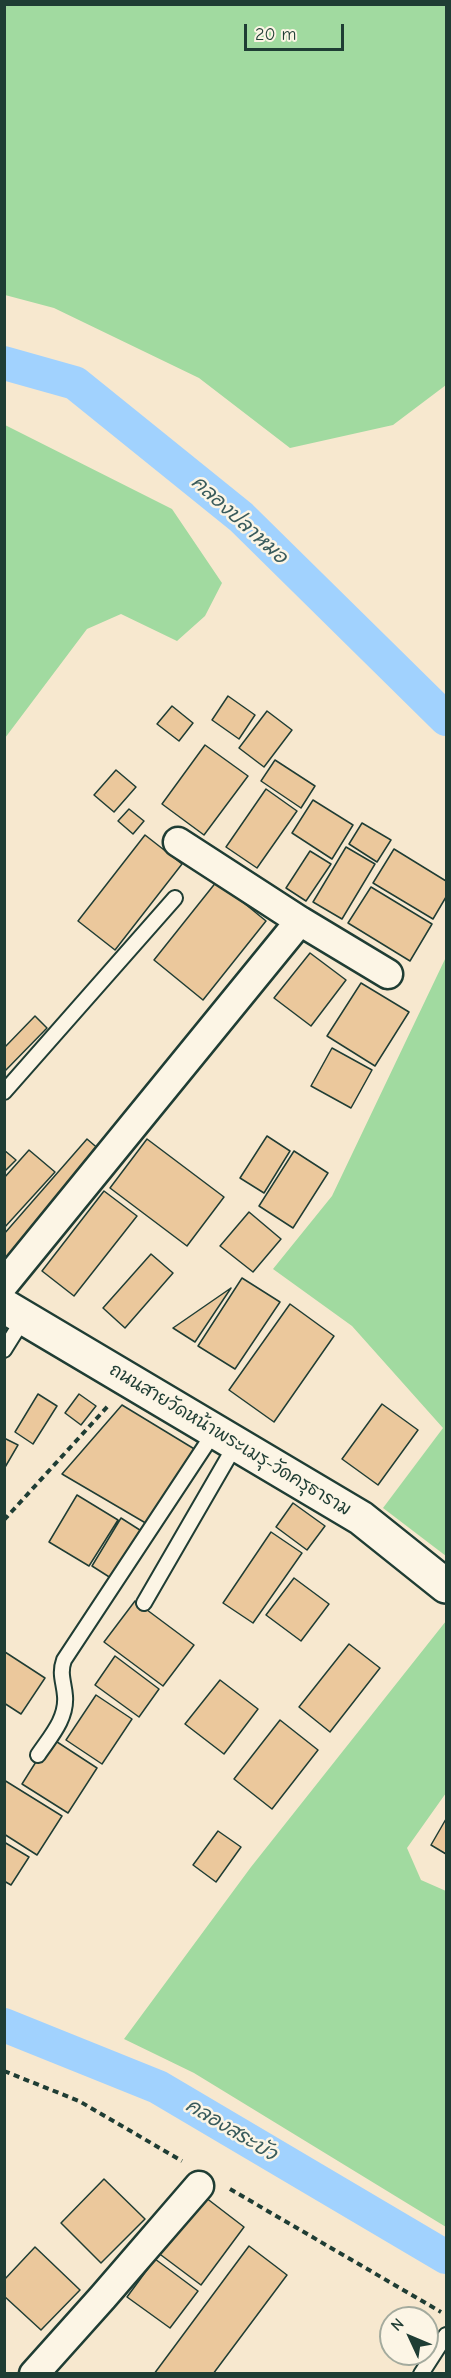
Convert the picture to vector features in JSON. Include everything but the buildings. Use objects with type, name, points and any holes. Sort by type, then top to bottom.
[{"type":"street","points":[[178,842],[300,921],[388,974]]},
{"type":"street","points":[[4,1284],[300,921]]},
{"type":"street","name":"ถนนสายวัดหน้าพระเมรุ-วัดครุธาราม","points":[[14,1312],[361,1518],[447,1586]]},
{"type":"street","points":[[34,2373],[199,2186]]},
{"type":"lane","points":[[4,1092],[175,898]]},
{"type":"lane","points":[[4,1350],[14,1312]]},
{"type":"lane","points":[[144,1603],[225,1438]]},
{"type":"lane","points":[[38,1755],[60,1722],[65,1709],[61,1669],[64,1660],[225,1438]]},
{"type":"lane","points":[[421,2373],[447,2335]]},
{"type":"path","points":[[4,1520],[96,1421],[129,1380]]},
{"type":"green space","points":[[4,5],[446,5],[446,385],[393,425],[290,448],[199,378],[54,308],[5,295]]},
{"type":"green space","points":[[5,425],[172,509],[222,583],[205,616],[177,641],[121,614],[87,629],[5,738]]},
{"type":"green space","points":[[446,957],[446,1556],[383,1508],[443,1428],[352,1326],[273,1269],[332,1196]]},
{"type":"green space","points":[[446,1621],[446,1793],[407,1848],[421,1880],[446,1891],[446,2227],[194,2073],[124,2039],[251,1867]]},
{"type":"waterway","name":"คลองปลาหมอ","points":[[4,363],[75,383],[241,517],[446,719]]},
{"type":"waterway","name":"คลองสระบัว","points":[[4,2025],[158,2087],[446,2257]]}]
